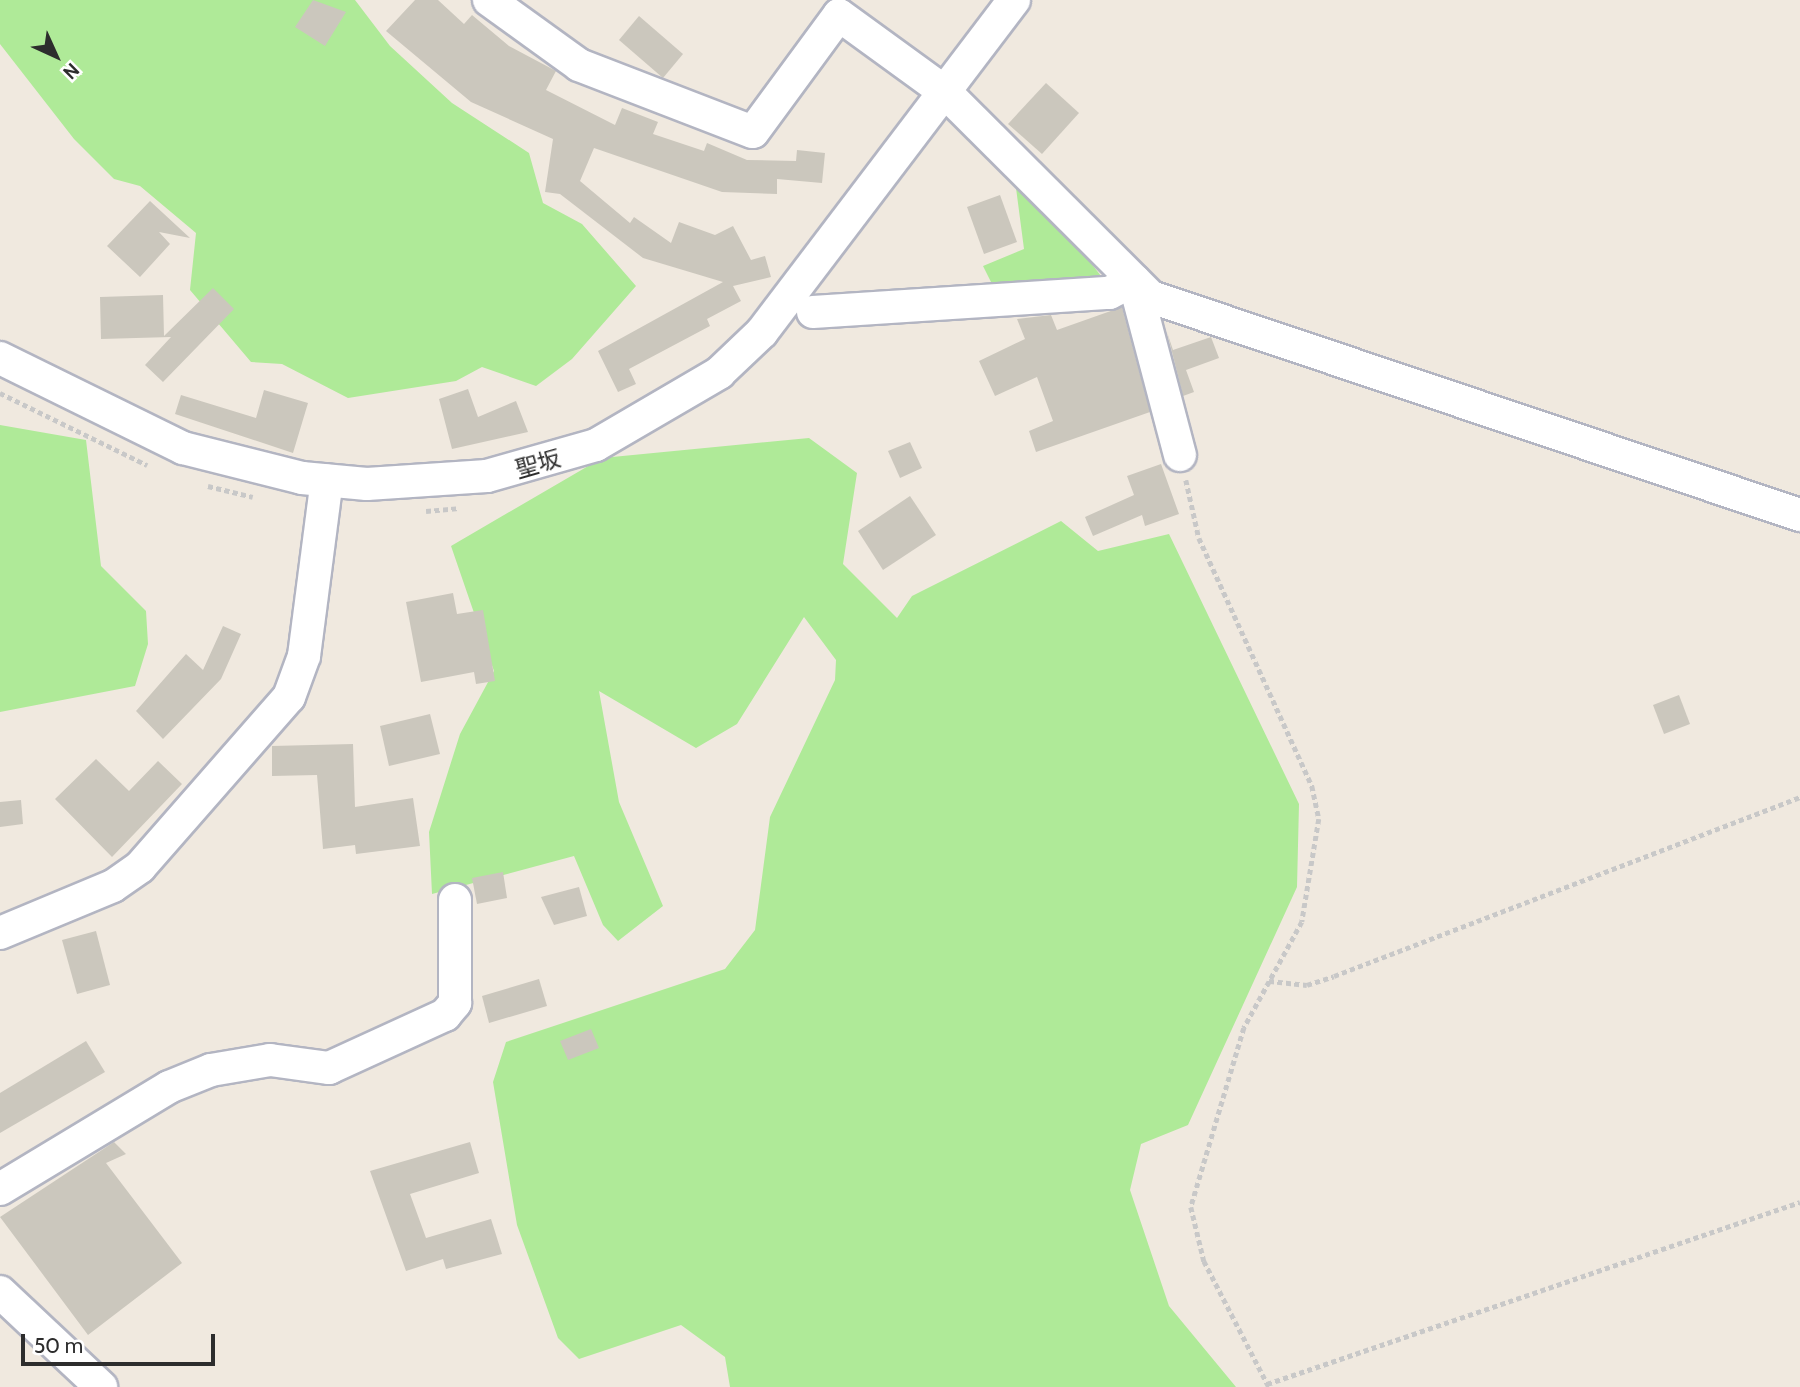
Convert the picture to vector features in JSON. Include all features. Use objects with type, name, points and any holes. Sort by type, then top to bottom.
[{"type":"street","points":[[488,0],[579,65],[752,132],[839,15],[945,92],[1134,281],[1158,300],[1800,515]]},
{"type":"street","name":"聖坂","points":[[0,358],[183,448],[243,468],[327,480],[426,483],[487,477],[596,445],[656,415],[719,373],[762,332],[1014,0]]},
{"type":"street","points":[[828,314],[1110,293],[1134,281]]},
{"type":"street","points":[[1134,281],[1180,455]]},
{"type":"street","points":[[0,933],[113,886],[141,867],[289,697],[303,656],[327,480]]},
{"type":"street","points":[[0,1189],[169,1087],[211,1070],[270,1060],[329,1068],[445,1015],[455,1003],[456,900]]},
{"type":"street","points":[[0,1292],[101,1387]]},
{"type":"path","points":[[1180,455],[1199,538],[1312,786],[1319,819],[1302,922],[1244,1028],[1191,1206],[1204,1261],[1268,1386],[1800,1202]]},
{"type":"path","points":[[1269,981],[1307,985],[1334,976],[1800,797]]},
{"type":"green space","points":[[0,0],[355,0],[390,46],[452,103],[529,153],[543,203],[582,224],[636,286],[572,359],[536,386],[482,367],[456,381],[348,398],[282,364],[251,362],[190,290],[196,233],[140,186],[114,179],[74,139],[0,44]]},
{"type":"green space","points":[[1016,188],[1050,210],[1101,276],[993,286],[983,266],[1024,249]]},
{"type":"green space","points":[[0,425],[86,440],[101,566],[146,611],[148,644],[135,686],[0,712]]},
{"type":"green space","points":[[809,438],[857,473],[843,564],[897,618],[912,596],[1061,521],[1098,551],[1169,534],[1299,804],[1297,887],[1188,1125],[1141,1144],[1130,1190],[1169,1306],[1236,1387],[730,1387],[725,1357],[681,1325],[579,1359],[558,1338],[517,1225],[493,1082],[506,1042],[725,969],[755,930],[770,817],[835,680],[836,660],[804,617],[737,724],[696,748],[599,691],[619,802],[663,906],[618,941],[603,925],[574,856],[432,894],[429,832],[460,734],[494,671],[451,546],[602,458]]},
{"type":"building","points":[[313,0],[346,12],[325,46],[295,27]]},
{"type":"building","points":[[415,0],[438,0],[464,24],[472,15],[509,46],[556,71],[546,90],[615,125],[622,108],[658,122],[653,134],[704,151],[707,143],[747,160],[796,161],[797,150],[825,153],[822,183],[777,179],[777,194],[722,192],[594,148],[580,181],[630,223],[634,217],[671,243],[679,222],[715,235],[733,226],[751,260],[765,256],[771,277],[733,286],[741,301],[707,319],[710,326],[629,369],[636,384],[618,392],[598,351],[723,282],[643,258],[560,194],[545,192],[553,139],[471,102],[386,31]]},
{"type":"building","points":[[639,16],[683,54],[663,78],[619,40]]},
{"type":"building","points":[[1046,83],[1079,113],[1042,154],[1008,124]]},
{"type":"building","points":[[1000,195],[1017,242],[984,254],[967,207]]},
{"type":"building","points":[[150,201],[190,238],[159,232],[170,244],[140,277],[107,246]]},
{"type":"building","points":[[213,288],[234,309],[163,382],[145,365],[171,337],[101,339],[100,297],[163,295],[164,336]]},
{"type":"building","points":[[1122,307],[1150,412],[1036,452],[1029,431],[1053,421],[1037,377],[995,396],[979,361],[1025,339],[1017,319],[1051,315],[1057,330]]},
{"type":"building","points":[[1167,332],[1173,350],[1211,337],[1219,358],[1186,370],[1194,392],[1183,396]]},
{"type":"building","points":[[468,389],[478,417],[516,401],[528,432],[452,449],[439,399]]},
{"type":"building","points":[[264,390],[308,403],[293,453],[175,414],[181,395],[256,418]]},
{"type":"building","points":[[910,442],[922,468],[900,478],[888,451]]},
{"type":"building","points":[[1161,464],[1179,514],[1145,526],[1142,515],[1093,536],[1085,517],[1134,495],[1127,476]]},
{"type":"building","points":[[910,496],[936,535],[883,570],[858,531]]},
{"type":"building","points":[[453,593],[457,614],[483,610],[495,681],[476,684],[474,672],[421,682],[406,602]]},
{"type":"building","points":[[223,626],[241,634],[221,679],[163,739],[136,711],[186,654],[203,670]]},
{"type":"building","points":[[1679,695],[1690,724],[1664,734],[1653,705]]},
{"type":"building","points":[[430,714],[440,754],[389,766],[380,726]]},
{"type":"building","points":[[353,744],[355,807],[413,798],[420,846],[356,854],[355,845],[323,849],[317,775],[272,776],[272,746]]},
{"type":"building","points":[[96,759],[129,791],[158,761],[182,784],[112,857],[55,799]]},
{"type":"building","points":[[21,800],[23,824],[0,827],[0,802]]},
{"type":"building","points":[[503,872],[507,898],[477,904],[472,878]]},
{"type":"building","points":[[579,887],[587,916],[554,925],[541,897]]},
{"type":"building","points":[[96,931],[110,985],[77,994],[62,940]]},
{"type":"building","points":[[539,979],[547,1006],[489,1023],[482,996]]},
{"type":"building","points":[[591,1029],[599,1048],[568,1060],[560,1041]]},
{"type":"building","points":[[86,1041],[105,1072],[0,1133],[0,1093]]},
{"type":"building","points":[[114,1142],[126,1154],[106,1163],[182,1263],[88,1335],[0,1217]]},
{"type":"building","points":[[470,1142],[479,1173],[410,1194],[426,1238],[491,1219],[502,1254],[446,1269],[443,1259],[406,1271],[370,1171]]}]
